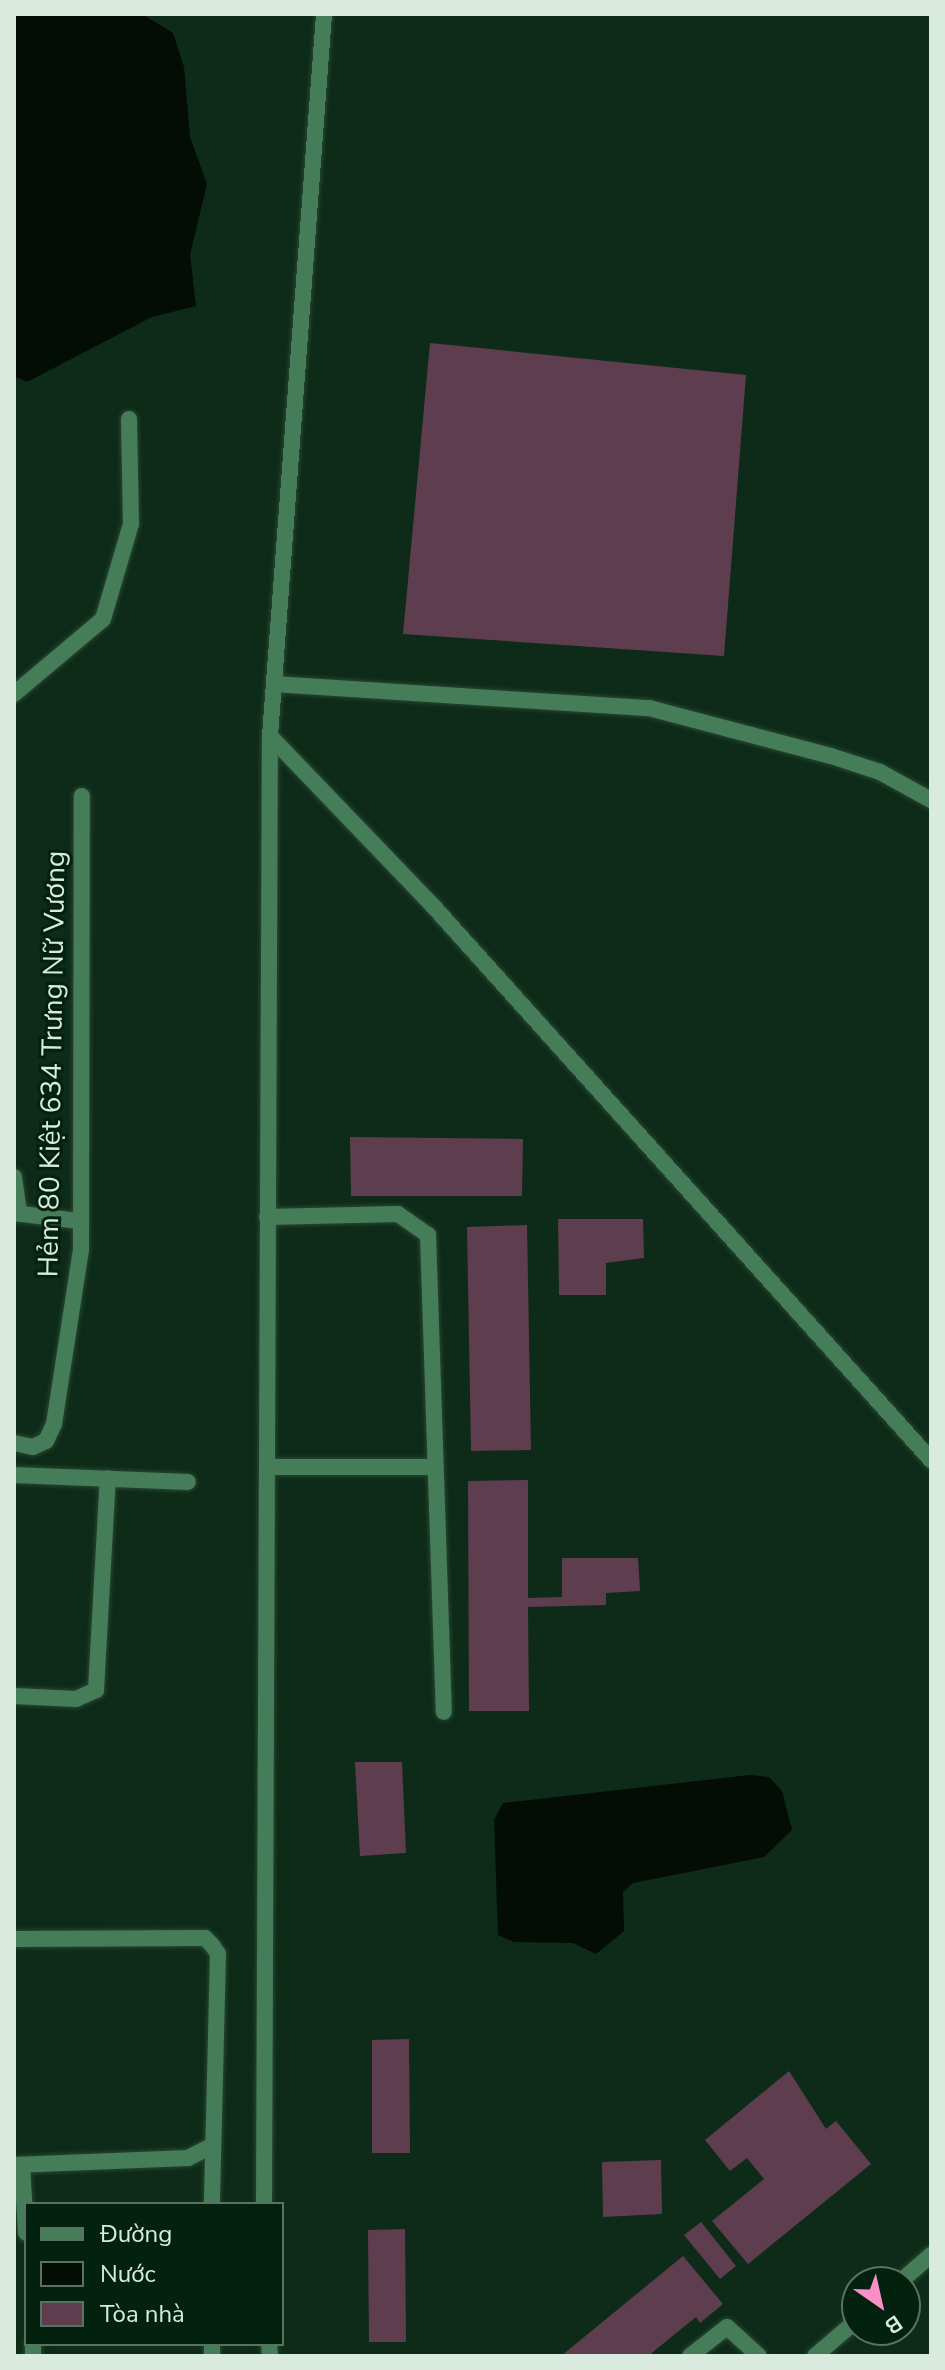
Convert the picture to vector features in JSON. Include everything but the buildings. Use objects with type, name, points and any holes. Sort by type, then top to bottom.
[{"type":"street","points":[[264,2202],[270,736],[324,14]]},
{"type":"street","points":[[14,694],[103,619],[131,524],[129,419]]},
{"type":"street","points":[[274,684],[649,708],[831,756],[880,772],[931,800]]},
{"type":"street","points":[[270,736],[434,907],[931,1460]]},
{"type":"street","name":"Hẻm 80 Kiệt 634 Trưng Nữ Vương","points":[[14,1443],[33,1447],[46,1441],[54,1424],[81,1249],[78,1221],[82,796]]},
{"type":"street","points":[[14,1177],[17,1214],[78,1221]]},
{"type":"street","points":[[267,1217],[398,1214],[428,1235],[444,1712]]},
{"type":"street","points":[[269,1467],[435,1467]]},
{"type":"street","points":[[14,1475],[188,1482]]},
{"type":"street","points":[[14,1696],[76,1699],[96,1690],[108,1478]]},
{"type":"street","points":[[14,1939],[205,1938],[218,1954],[212,2202]]},
{"type":"street","points":[[24,2216],[18,2165],[188,2158],[213,2145]]},
{"type":"street","points":[[690,2356],[727,2327],[759,2356]]},
{"type":"street","points":[[815,2356],[841,2334]]},
{"type":"water","points":[[14,14],[142,14],[173,33],[184,67],[190,137],[207,184],[190,255],[196,306],[152,317],[27,382],[14,376]]},
{"type":"water","points":[[750,1775],[769,1777],[782,1791],[792,1830],[764,1857],[633,1883],[623,1892],[624,1931],[596,1954],[573,1943],[514,1942],[498,1935],[494,1820],[503,1803]]}]
